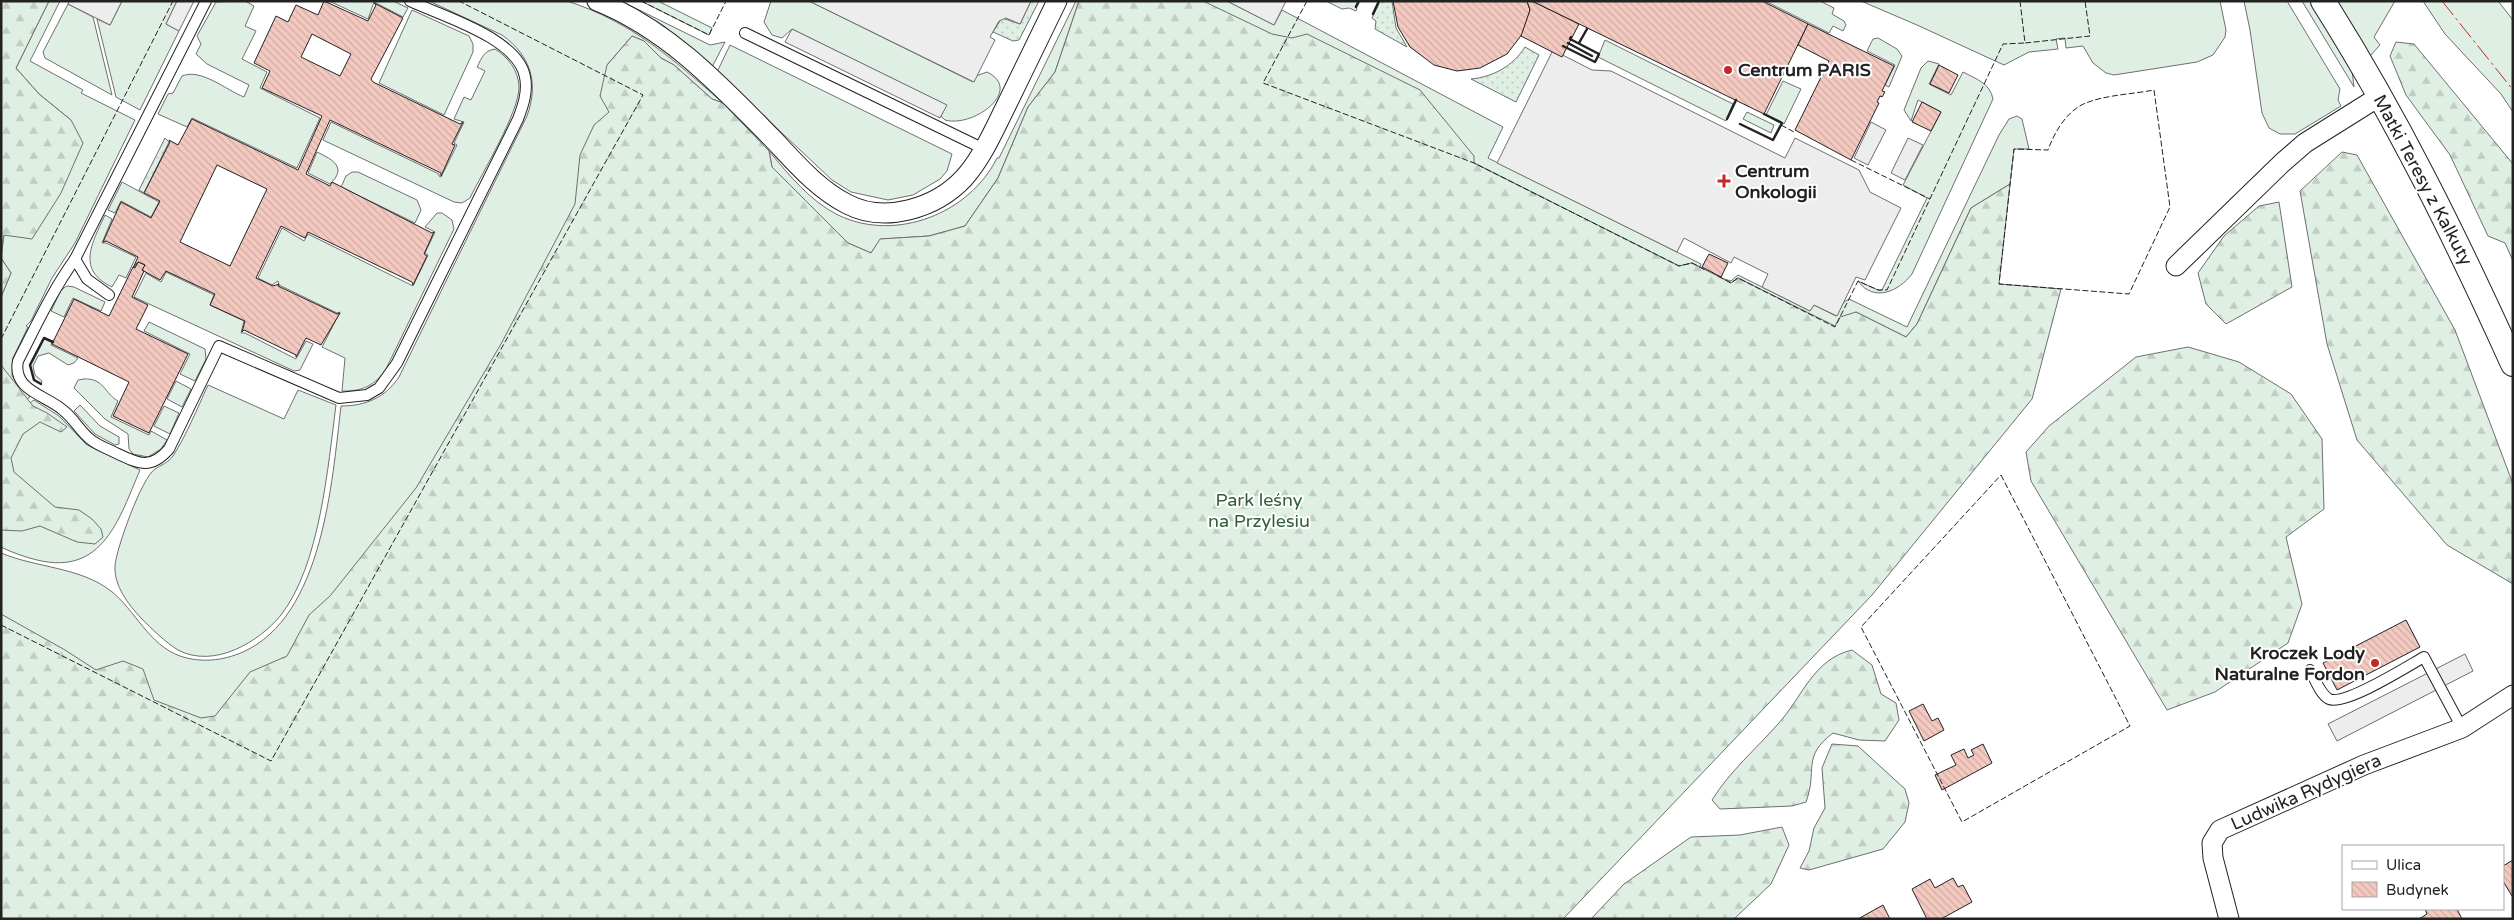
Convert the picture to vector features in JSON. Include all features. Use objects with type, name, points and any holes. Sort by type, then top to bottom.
[{"type":"street","points":[[597,1],[642,23],[667,39],[729,96],[813,181],[829,194],[856,208],[891,212],[923,206],[952,189],[972,167],[984,149],[1057,1]]},
{"type":"street","name":"Matki Teresy z Kalkuty","points":[[2323,1],[2380,96],[2457,240],[2513,364]]},
{"type":"street","points":[[2176,266],[2299,148],[2339,120],[2380,96]]},
{"type":"street","name":"Ludwika Rydygiera","points":[[2470,723],[2513,695]]},
{"type":"street","name":"Ludwika Rydygiera","points":[[2229,919],[2213,858],[2212,843],[2220,830],[2364,765],[2513,706]]},
{"type":"lane","points":[[206,1],[76,259],[58,282],[18,361],[18,376],[28,389],[64,411],[91,440],[134,462],[150,463],[157,460],[169,449],[219,346],[339,398],[367,395],[379,388],[397,362],[518,119],[525,94],[525,76],[506,48],[485,36],[410,1]]},
{"type":"lane","points":[[745,33],[984,149]]},
{"type":"lane","points":[[76,259],[87,279],[109,296]]},
{"type":"lane","points":[[2310,670],[2321,691],[2328,698],[2337,700],[2350,696],[2424,657],[2470,723]]},
{"type":"green space","points":[[1,1],[49,1],[16,68],[39,94],[71,120],[83,143],[61,193],[32,239],[4,235],[1,251]]},
{"type":"green space","points":[[49,1],[60,1],[30,61],[83,90],[81,93],[135,120],[75,243],[52,278],[31,321],[26,326],[28,327],[13,358],[12,376],[30,397],[1,416],[1,297],[11,273],[1,258],[4,235],[71,120],[39,94],[16,68]]},
{"type":"green space","points":[[122,1],[177,1],[166,24],[179,31],[140,110],[116,97],[97,19],[110,25]]},
{"type":"green space","points":[[245,1],[254,6],[245,26],[256,31],[242,59],[267,72],[260,88],[320,118],[297,168],[192,118],[187,127],[158,114],[168,94],[173,93],[182,76],[189,74],[205,77],[244,97],[249,85],[207,64],[196,54],[201,44],[197,36],[216,2]]},
{"type":"green space","points":[[329,1],[393,1],[408,8],[403,17],[374,2],[368,19]]},
{"type":"green space","points":[[429,1],[567,1],[612,20],[651,43],[687,71],[723,103],[712,99],[674,65],[661,58],[644,41],[632,36],[607,65],[643,95],[271,761],[1,625],[1,553],[72,572],[99,583],[120,599],[160,644],[180,656],[196,660],[212,660],[243,652],[270,634],[291,609],[307,578],[319,544],[333,471],[341,406],[350,406],[374,399],[387,390],[399,377],[527,116],[531,104],[532,81],[530,71],[526,61],[512,43],[502,35]]},
{"type":"green space","points":[[641,1],[658,1],[712,28],[709,35]]},
{"type":"green space","points":[[771,1],[809,1],[973,82],[976,76],[987,72],[997,80],[1000,88],[998,97],[991,106],[981,113],[957,121],[945,120],[941,116],[946,105],[792,29],[782,38],[772,35],[764,22]]},
{"type":"green space","points":[[1031,1],[1039,1],[1019,40],[1013,41],[993,32],[1002,18],[1020,24]]},
{"type":"green space","points":[[1076,1],[1079,1],[1055,72],[1028,107],[998,178],[965,226],[929,236],[881,239],[871,253],[848,243],[772,167],[769,151],[809,195],[838,215],[860,223],[884,226],[907,224],[929,218],[950,208],[969,194],[985,177],[997,158],[999,158]]},
{"type":"green space","name":"Park leśny na Przylesiu","points":[[1079,1],[1203,1],[1272,34],[1292,38],[1307,34],[1420,90],[1474,156],[1474,163],[1679,266],[1692,263],[1731,283],[1738,278],[1835,326],[1840,317],[1856,312],[1906,337],[1917,324],[1971,208],[2010,184],[1999,284],[2061,289],[2032,399],[1872,595],[1563,919],[1,919],[1,614],[96,670],[123,661],[143,669],[154,700],[201,718],[215,716],[250,672],[287,656],[309,615],[330,596],[416,488],[501,344],[575,204],[580,155],[594,125],[609,112],[600,96],[607,65],[632,36],[644,41],[661,58],[674,65],[712,99],[723,103],[769,151],[772,167],[848,243],[871,253],[880,239],[929,236],[965,226],[998,178],[1028,107],[1055,72]]},
{"type":"green space","points":[[1082,1],[1227,1],[1274,25],[1282,10],[1503,127],[1488,158],[1701,264],[1700,267],[1692,263],[1679,266],[1474,163]]},
{"type":"green space","points":[[1326,1],[1358,1],[1355,7],[1357,8],[1356,11],[1349,8],[1342,9]]},
{"type":"green space","points":[[1380,1],[1392,1],[1396,28],[1407,47],[1375,29],[1376,21],[1372,18]]},
{"type":"green space","points":[[1765,1],[1820,1],[1834,8],[1832,14],[1844,21],[1846,25],[1843,31],[1833,26],[1829,33]]},
{"type":"green space","points":[[1861,1],[2220,1],[2226,30],[2225,37],[2213,55],[2197,62],[2114,75],[2106,73],[2093,63],[2083,46],[2066,48],[2065,38],[2056,39],[2058,49],[2029,52],[2004,65]]},
{"type":"green space","points":[[2244,1],[2287,1],[2340,89],[2338,100],[2341,106],[2295,134],[2280,134],[2269,128],[2262,113]]},
{"type":"green space","points":[[2302,1],[2310,1],[2352,70],[2354,87]]},
{"type":"green space","points":[[2337,1],[2395,1],[2374,37],[2380,45],[2370,56]]},
{"type":"green space","points":[[2423,1],[2498,1],[2513,20],[2513,112],[2501,94],[2445,34]]},
{"type":"green space","points":[[68,4],[93,17],[112,95],[45,58],[43,52]]},
{"type":"green space","points":[[627,4],[710,45],[725,42],[712,67],[664,26]]},
{"type":"green space","points":[[412,10],[469,36],[473,44],[473,52],[444,115],[379,83]]},
{"type":"green space","points":[[1878,38],[1897,49],[1902,56],[1889,87],[1885,85],[1895,65],[1867,51],[1873,39]]},
{"type":"green space","points":[[1605,40],[1733,104],[1726,121],[1598,57]]},
{"type":"green space","points":[[2396,42],[2414,44],[2513,164],[2513,261],[2505,243],[2488,236],[2450,155],[2406,95],[2390,56]]},
{"type":"green space","points":[[730,45],[952,154],[947,171],[940,179],[913,195],[888,200],[851,192],[832,180],[717,72]]},
{"type":"green space","points":[[1525,47],[1539,55],[1516,102],[1471,79],[1487,76],[1502,69],[1515,60]]},
{"type":"green space","points":[[495,49],[508,60],[517,75],[518,97],[507,126],[470,198],[462,203],[454,202],[323,140],[331,122],[439,174],[441,177],[457,145],[454,143],[464,122],[454,119],[464,97],[471,100],[485,71],[477,67],[482,58],[485,53]]},
{"type":"green space","points":[[1928,61],[1939,64],[1929,84],[1951,95],[1963,72],[1986,85],[1993,99],[1912,274],[1907,280],[1893,289],[1879,293],[1871,292],[1858,281],[1882,290],[1927,198],[1903,185],[1941,112],[1918,100],[1911,121],[1904,110],[1921,68]]},
{"type":"green space","points":[[1783,81],[1801,89],[1784,124],[1766,115]]},
{"type":"green space","points":[[1747,112],[1774,125],[1771,133],[1743,119]]},
{"type":"green space","points":[[2017,116],[2022,119],[2029,149],[2014,149],[2010,184],[1971,208],[1917,324],[1906,337],[1856,312],[1835,327],[1738,278],[1731,283],[1721,278],[1731,281],[1738,275],[1810,311],[1814,305],[1836,316],[1844,302],[1849,299],[1907,327],[1999,135],[2009,119]]},
{"type":"green space","points":[[165,138],[169,142],[144,193],[139,190]]},
{"type":"green space","points":[[317,152],[333,161],[338,169],[338,173],[330,184],[308,173]]},
{"type":"green space","points":[[2342,152],[2357,155],[2455,330],[2513,484],[2513,584],[2447,545],[2357,440],[2327,344],[2300,191]]},
{"type":"green space","points":[[352,172],[358,172],[417,200],[421,210],[415,223],[341,187],[346,176]]},
{"type":"green space","points":[[122,182],[159,202],[151,217],[121,201],[115,213],[108,210]]},
{"type":"green space","points":[[2279,202],[2292,287],[2226,324],[2206,304],[2198,273],[2224,236],[2259,206]]},
{"type":"green space","points":[[437,213],[442,213],[452,220],[454,229],[386,369],[378,379],[362,389],[342,391],[345,358],[322,347],[340,312],[337,313],[279,285],[278,281],[272,285],[258,278],[282,228],[304,241],[308,234],[413,286],[428,255],[425,253],[435,232],[425,227]]},
{"type":"green space","points":[[105,215],[112,219],[102,243],[106,243],[136,257],[126,278],[119,275],[112,287],[94,273],[90,255]]},
{"type":"green space","points":[[1,258],[11,273],[1,297]]},
{"type":"green space","points":[[166,272],[214,295],[210,305],[244,321],[241,333],[245,333],[296,359],[306,341],[313,344],[300,370],[294,371],[134,297],[146,273],[161,282]]},
{"type":"green space","points":[[67,286],[74,287],[105,302],[101,311],[73,298],[64,317],[51,311],[61,290]]},
{"type":"green space","points":[[149,322],[205,349],[206,359],[195,381],[180,374],[190,354],[144,331]]},
{"type":"green space","points":[[44,338],[52,342],[51,345],[78,358],[74,363],[68,365],[49,353],[38,356],[33,366],[35,375],[42,381],[41,384],[34,380],[30,365]]},
{"type":"green space","points":[[2188,347],[2239,362],[2291,394],[2322,439],[2324,509],[2286,537],[2302,604],[2288,643],[2215,692],[2167,710],[2031,481],[2026,452],[2049,426],[2136,357]]},
{"type":"green space","points":[[1,365],[33,406],[67,427],[61,432],[40,422],[23,434],[11,458],[14,472],[55,507],[79,510],[92,519],[101,529],[103,537],[95,544],[77,542],[40,526],[22,531],[1,530]]},
{"type":"green space","points":[[91,379],[100,383],[118,401],[111,417],[149,435],[151,431],[167,440],[161,449],[148,457],[133,454],[129,449],[128,434],[105,419],[74,388],[78,380]]},
{"type":"green space","points":[[176,381],[191,389],[182,407],[167,399]]},
{"type":"green space","points":[[208,385],[284,419],[298,390],[336,405],[320,514],[305,570],[294,594],[281,615],[261,635],[235,650],[206,656],[192,655],[178,650],[145,622],[131,607],[119,588],[115,566],[125,530],[143,485],[155,469],[173,456]]},
{"type":"green space","points":[[34,400],[59,416],[87,445],[140,470],[116,524],[93,551],[78,560],[60,563],[37,560],[1,547],[1,423]]},
{"type":"green space","points":[[80,405],[100,426],[119,437],[119,444],[115,445],[95,434],[74,411]]},
{"type":"green space","points":[[164,406],[179,413],[170,434],[154,426]]},
{"type":"green space","points":[[1852,650],[1872,665],[1881,694],[1896,703],[1899,720],[1885,741],[1859,740],[1833,733],[1817,749],[1812,765],[1811,781],[1806,802],[1792,806],[1720,809],[1712,800],[1727,779],[1778,724],[1818,671],[1827,662]]},
{"type":"green space","points":[[1832,744],[1858,746],[1905,789],[1909,803],[1905,822],[1883,849],[1809,870],[1800,868],[1809,851],[1814,828],[1825,808],[1822,768]]},
{"type":"green space","points":[[1782,827],[1789,845],[1771,884],[1734,919],[1591,919],[1624,884],[1691,837],[1740,835]]},
{"type":"shaded area","points":[[69,1],[122,1],[110,25],[68,4]]},
{"type":"shaded area","points":[[177,1],[194,1],[179,31],[166,24]]},
{"type":"shaded area","points":[[809,1],[1031,1],[1020,24],[1006,18],[999,21],[990,37],[995,40],[974,82]]},
{"type":"shaded area","points":[[1227,1],[1286,1],[1274,25]]},
{"type":"shaded area","points":[[792,29],[947,105],[940,118],[785,42]]},
{"type":"shaded area","points":[[1553,50],[1592,70],[1611,71],[1785,158],[1795,138],[1859,170],[1870,192],[1901,208],[1865,280],[1856,277],[1837,316],[1814,305],[1810,311],[1762,287],[1768,274],[1734,257],[1731,263],[1684,238],[1677,252],[1497,163]]},
{"type":"shaded area","points":[[1871,122],[1886,130],[1868,165],[1854,158]]},
{"type":"shaded area","points":[[1908,138],[1923,145],[1905,180],[1891,173]]},
{"type":"shaded area","points":[[2465,654],[2473,671],[2337,741],[2328,724]]},
{"type":"building","points":[[324,1],[368,21],[376,5],[374,3],[403,18],[371,79],[373,82],[460,124],[463,122],[452,144],[455,145],[441,176],[441,173],[330,120],[306,174],[330,186],[332,182],[432,233],[434,232],[424,254],[427,256],[413,285],[412,282],[308,232],[305,238],[281,226],[256,278],[273,286],[279,284],[278,286],[337,314],[340,313],[321,345],[306,338],[296,357],[296,355],[244,330],[242,332],[245,321],[210,305],[215,294],[166,271],[160,280],[142,270],[145,265],[138,262],[133,268],[138,257],[106,241],[103,242],[121,202],[151,218],[160,201],[144,193],[170,142],[169,140],[178,145],[192,119],[298,170],[322,116],[262,88],[270,71],[254,63],[276,16],[288,22],[296,5],[318,15]],"holes":[[[312,34],[351,54],[340,76],[301,57]],[[217,165],[267,189],[230,266],[180,242]]]},
{"type":"building","points":[[1393,1],[1527,1],[1530,10],[1523,33],[1507,54],[1480,68],[1457,71],[1434,65],[1410,47],[1398,27]]},
{"type":"building","points":[[1527,1],[1532,1],[1579,24],[1562,57],[1521,36],[1530,10]]},
{"type":"building","name":"Centrum PARIS","points":[[1532,1],[1762,1],[1808,24],[1764,114]]},
{"type":"building","points":[[1808,24],[1894,66],[1882,91],[1885,92],[1877,102],[1879,103],[1851,160],[1795,130],[1829,61],[1798,45]]},
{"type":"building","points":[[1939,65],[1958,75],[1949,93],[1930,84]]},
{"type":"building","points":[[1922,102],[1941,112],[1931,131],[1912,122]]},
{"type":"building","points":[[1709,254],[1728,263],[1721,277],[1702,267]]},
{"type":"building","points":[[138,262],[145,265],[142,270],[144,271],[132,297],[148,305],[136,329],[188,354],[149,433],[113,416],[129,382],[52,344],[74,299],[109,316],[133,267],[135,268]]},
{"type":"building","points":[[2406,620],[2420,647],[2337,690],[2323,663]]},
{"type":"building","points":[[1923,704],[1932,721],[1938,718],[1944,730],[1924,741],[1909,711]]},
{"type":"building","points":[[1983,744],[1992,763],[1942,790],[1935,775],[1956,765],[1951,755],[1964,749],[1968,758],[1974,755],[1971,750]]},
{"type":"building","points":[[2513,860],[2512,896],[2504,883],[2504,865]]},
{"type":"building","points":[[1953,878],[1958,887],[1963,885],[1972,902],[1941,919],[1927,919],[1912,889],[1930,879],[1935,888]]},
{"type":"building","points":[[1883,905],[1890,919],[1858,919]]},
{"type":"building","points":[[2425,910],[2458,910],[2462,919],[2419,919],[2427,914]]},
{"type":"fence","points":[[1,339],[173,1]]},
{"type":"fence","points":[[1,625],[271,761],[643,95],[459,1]]},
{"type":"fence","points":[[641,1],[709,35],[726,1]]},
{"type":"fence","points":[[1307,1],[1263,83],[1474,163],[1679,266],[1692,263],[1705,270]]},
{"type":"fence","points":[[2020,1],[2025,43],[2090,36],[2085,1]]},
{"type":"fence","points":[[1718,276],[1731,283],[1738,278],[1835,327],[1858,281],[1878,290],[1887,290],[2003,44],[2025,43]]},
{"type":"fence","points":[[2154,90],[2170,207],[2129,294],[1999,284],[2014,149],[2048,150],[2054,136],[2067,116],[2086,103],[2111,96],[2154,90]]},
{"type":"fence","points":[[1781,125],[1794,132],[1795,130]]},
{"type":"fence","points":[[1851,160],[1930,199]]},
{"type":"fence","points":[[2001,475],[2130,726],[1962,822],[1861,627],[2001,475]]},
{"type":"wall","points":[[1356,7],[1359,1]]},
{"type":"wall","points":[[1373,14],[1379,1]]},
{"type":"wall","points":[[1579,43],[1587,29]]},
{"type":"wall","points":[[1563,46],[1595,62],[1599,54],[1570,39],[1571,37]]},
{"type":"wall","points":[[1568,43],[1592,56]]},
{"type":"wall","points":[[1727,119],[1736,100]]},
{"type":"wall","points":[[1740,124],[1773,140],[1782,123],[1764,114]]},
{"type":"wall","points":[[41,384],[34,380],[30,365],[44,338],[53,342]]},
{"type":"power","points":[[2442,1],[2513,90]]},
{"type":"place","name":"Centrum PARIS","points":[[1728,70]]},
{"type":"place","name":"Centrum Onkologii","points":[[1724,181]]},
{"type":"place","name":"Kroczek Lody Naturalne Fordon","points":[[2375,663]]}]
